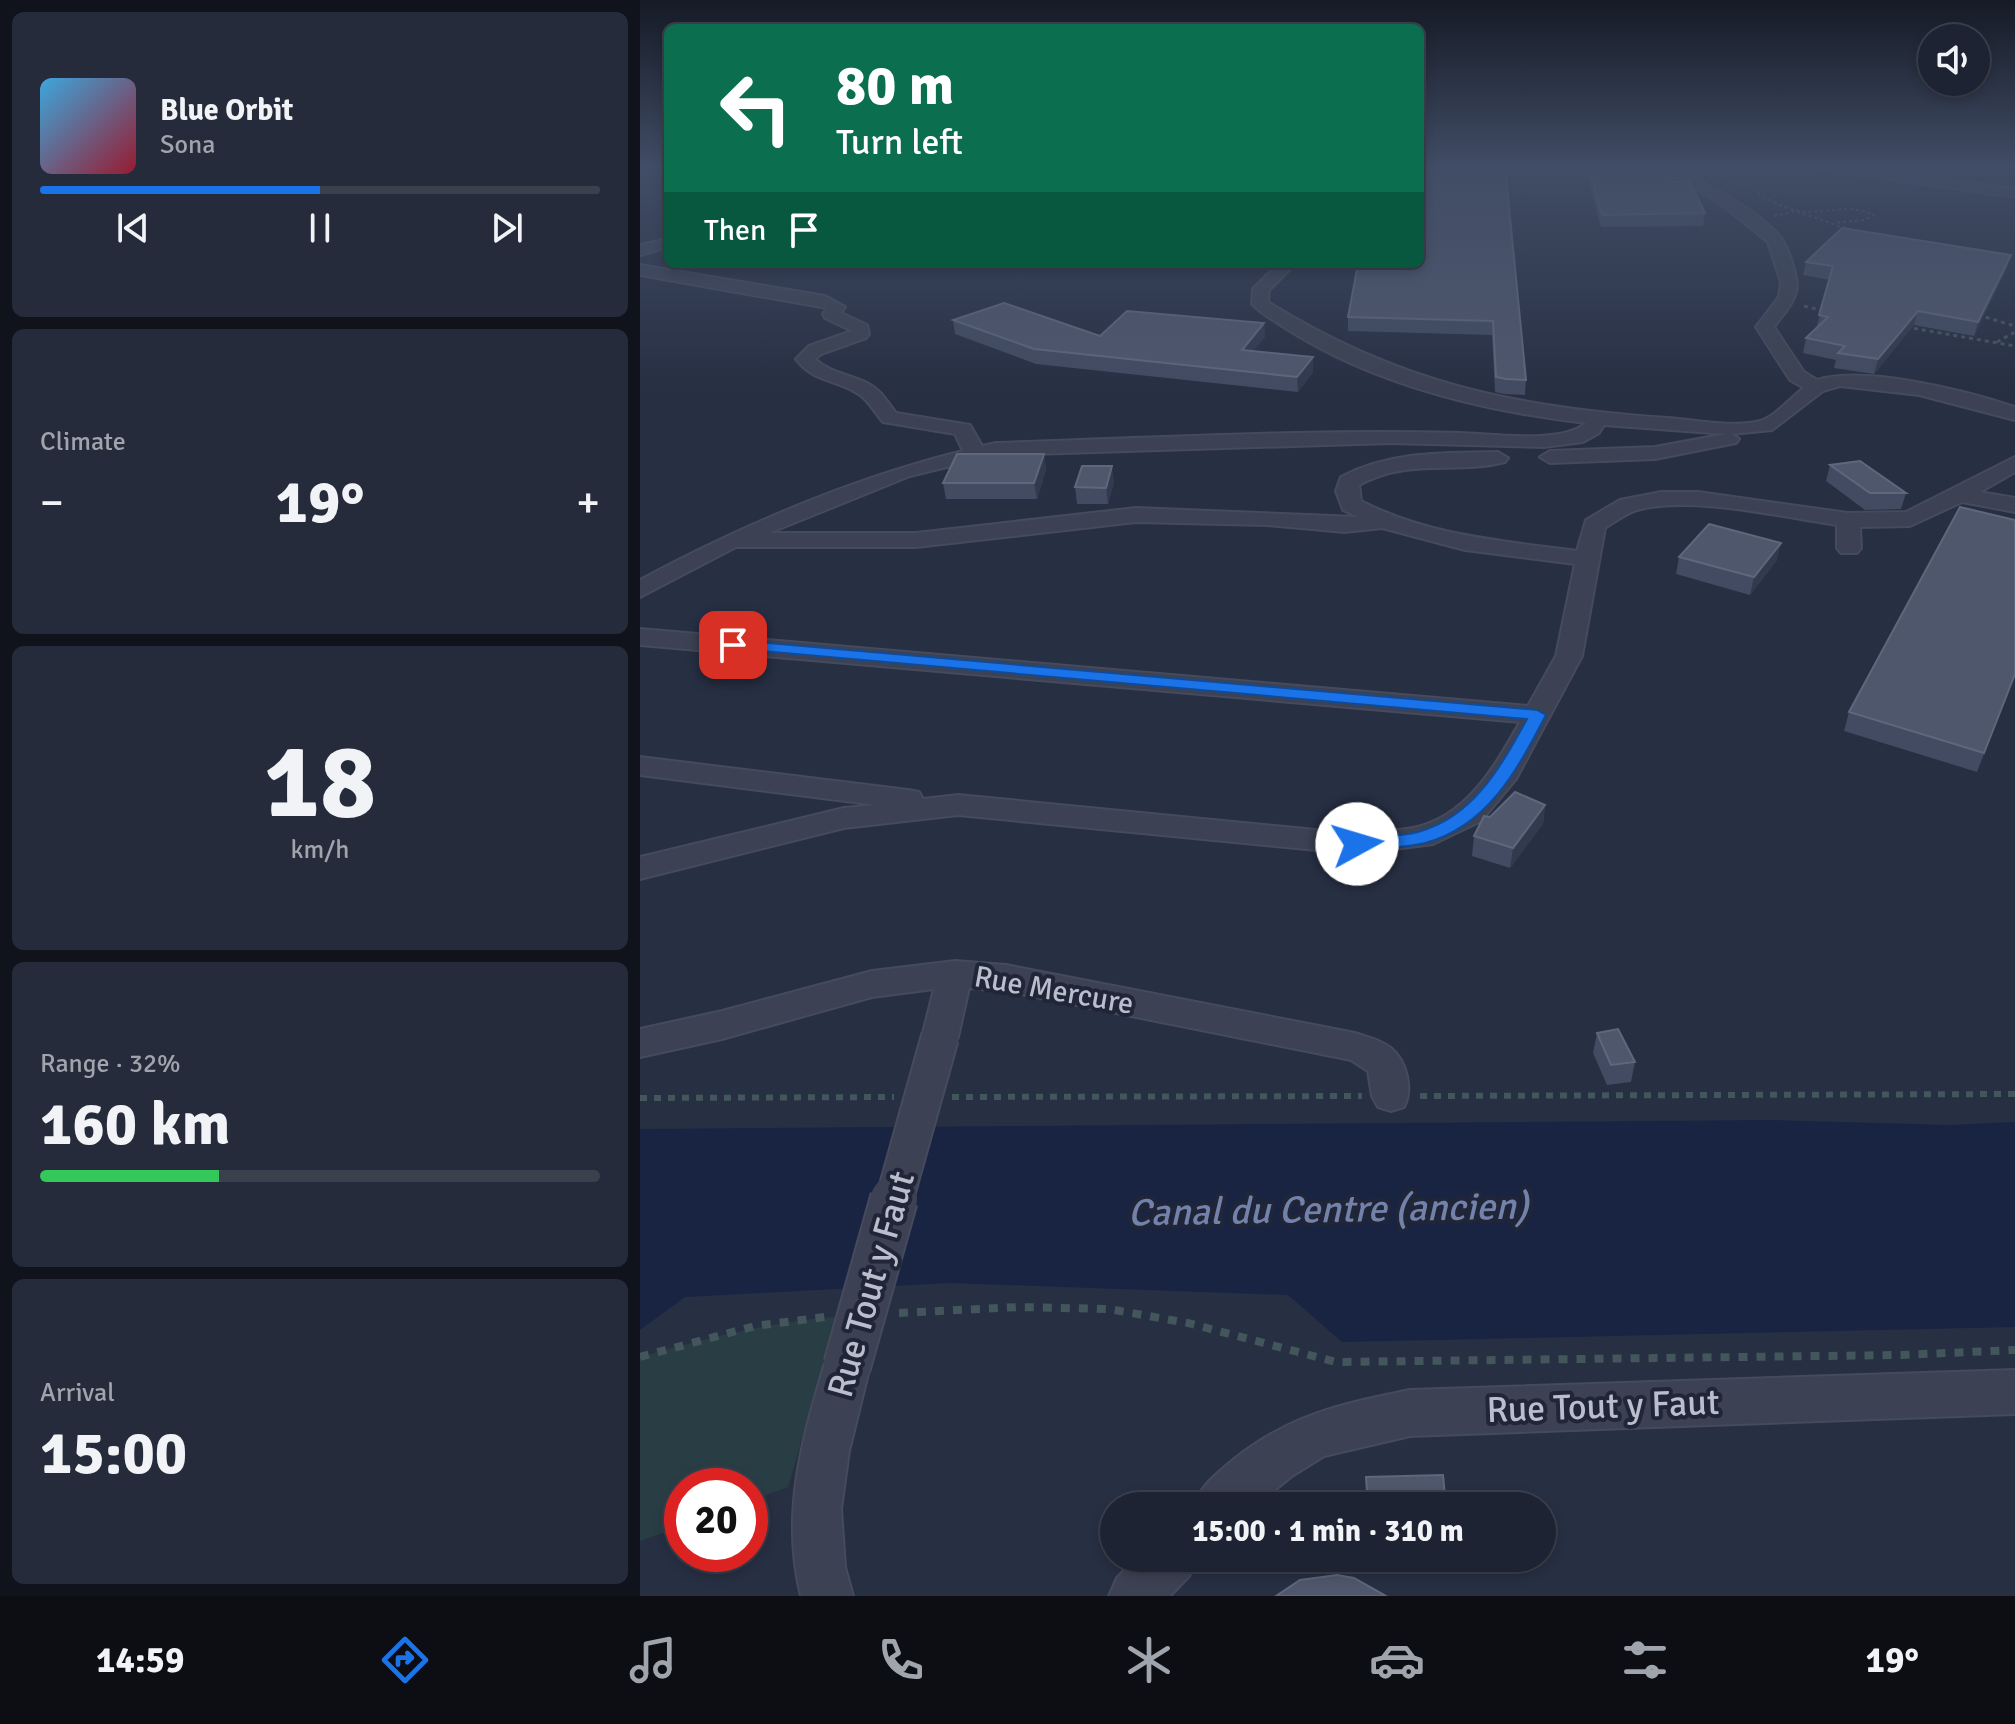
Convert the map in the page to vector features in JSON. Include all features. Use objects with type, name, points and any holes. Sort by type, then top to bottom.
[{"type":"street","points":[[1775,240],[1789,282],[1783,302],[1765,327],[1797,376],[1816,387]]},
{"type":"street","points":[[640,250],[664,244]]},
{"type":"street","points":[[1283,268],[1261,289],[1260,304],[1299,329],[1380,369],[1450,393],[1553,415],[1750,428],[1765,426]]},
{"type":"street","points":[[640,270],[825,301],[837,307],[831,314],[861,329],[860,334],[815,350],[805,359],[812,368],[841,382],[866,389],[890,418],[963,429],[975,454]]},
{"type":"street","points":[[1587,559],[1414,532],[1379,522],[1351,505],[1347,491],[1349,482],[1363,472],[1430,461],[1655,453],[1733,438],[1779,420],[1816,387],[1846,380],[1877,382],[2015,414]]},
{"type":"street","points":[[640,590],[732,540],[903,472],[996,449],[1391,437],[1544,441],[1576,438],[1592,429],[1598,419]]},
{"type":"street","points":[[640,766],[958,805],[1357,844],[1422,837],[1470,814],[1506,773],[1569,656],[1594,525],[1628,505],[1661,499],[1698,499],[1848,520],[1910,519],[2015,463]]},
{"type":"street","points":[[1959,495],[2015,505]]},
{"type":"street","points":[[732,540],[916,540],[1136,515],[1267,518],[1345,525],[1379,522]]},
{"type":"street","points":[[1848,520],[1849,548]]},
{"type":"street","points":[[640,637],[1537,715]]},
{"type":"street","points":[[640,868],[844,818],[958,805]]},
{"type":"street","name":"Rue Tout y Faut","points":[[827,1596],[815,1534],[820,1464],[955,974]]},
{"type":"street","name":"Rue Mercure","points":[[640,1043],[722,1025],[872,984],[955,974],[1006,978],[1355,1047],[1379,1055],[1387,1067],[1391,1096]]},
{"type":"street","name":"Rue Tout y Faut","points":[[1233,1492],[1298,1444],[1351,1425],[1410,1413],[2015,1392]]},
{"type":"street","points":[[1135,1596],[1158,1572]]},
{"type":"path","points":[[1783,302],[1833,312]]},
{"type":"path","points":[[1975,315],[2015,326]]},
{"type":"path","points":[[1906,327],[2015,346]]},
{"type":"path","points":[[1996,342],[2015,332]]},
{"type":"path","points":[[944,1097],[2015,1094]]},
{"type":"path","points":[[640,1098],[896,1097]]},
{"type":"path","points":[[640,1357],[731,1331],[800,1318],[1072,1307],[1135,1312],[1177,1320],[1279,1350],[1336,1362],[1901,1355],[2015,1350]]},
{"type":"shaded area","points":[[862,1315],[831,1422],[808,1418],[788,1487],[768,1494],[768,1468],[664,1468],[664,1532],[640,1541],[640,1357],[750,1329]]},
{"type":"water","name":"Canal du Centre (ancien)","points":[[1772,1120],[1950,1125],[2015,1122],[2015,1327],[1342,1342],[1288,1295],[949,1283],[685,1297],[640,1330],[640,1129]]},
{"type":"building","points":[[1424,240],[1512,240],[1526,380],[1496,377],[1493,321],[1348,317],[1357,268],[1424,268]]},
{"type":"building","points":[[1829,240],[1920,240],[2011,255],[1978,322],[1918,311],[1878,359],[1838,353],[1845,346],[1806,338],[1828,317],[1819,315],[1833,266],[1806,262]]},
{"type":"building","points":[[1004,303],[1100,336],[1127,311],[1264,323],[1242,350],[1313,357],[1297,377],[1034,349],[953,320]]},
{"type":"building","points":[[957,454],[1044,454],[1034,483],[943,483]]},
{"type":"building","points":[[1860,461],[1906,493],[1870,493],[1830,465]]},
{"type":"building","points":[[1082,466],[1112,466],[1106,488],[1075,487]]},
{"type":"building","points":[[1960,507],[2015,520],[2015,674],[1984,753],[1849,712]]},
{"type":"building","points":[[1709,524],[1781,543],[1754,577],[1679,557]]},
{"type":"building","points":[[1515,792],[1545,805],[1513,848],[1474,836],[1484,816],[1490,817]]},
{"type":"building","points":[[1618,1029],[1635,1062],[1611,1065],[1597,1033]]},
{"type":"building","points":[[1443,1475],[1445,1492],[1367,1492],[1366,1477]]},
{"type":"building","points":[[1337,1575],[1354,1578],[1386,1596],[1276,1596],[1300,1580]]},
{"type":"route","points":[[733,645],[1537,715],[1506,773],[1470,814],[1422,837],[1357,844]]}]
